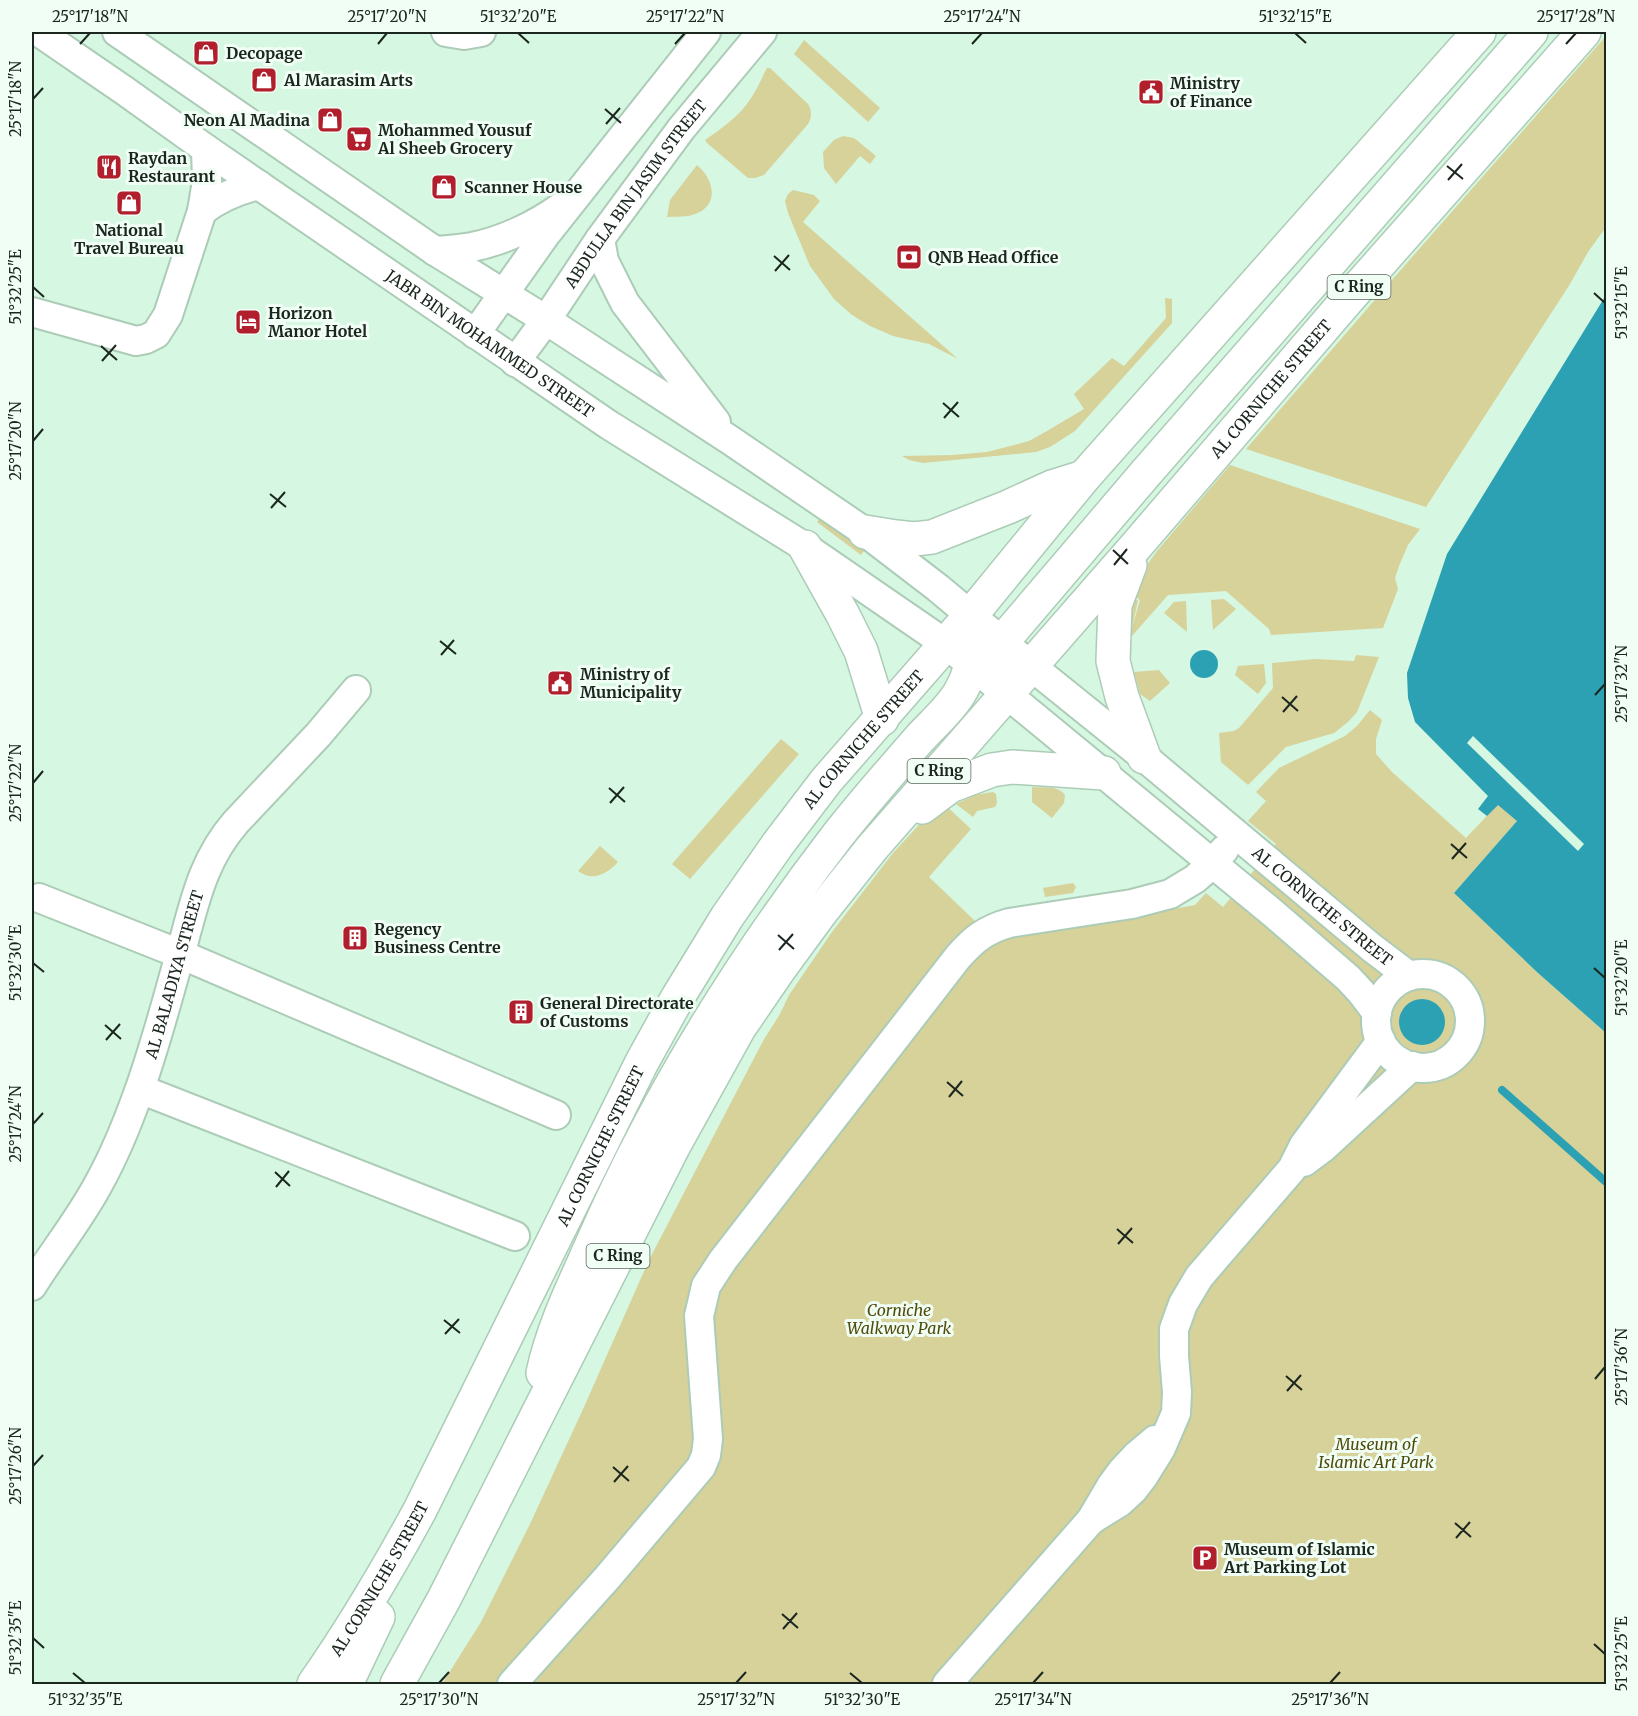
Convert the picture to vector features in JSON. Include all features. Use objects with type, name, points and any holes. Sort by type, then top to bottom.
[{"type":"highway","name":"AL CORNICHE STREET","points":[[314,1684],[361,1612],[420,1510],[642,1062],[727,917],[777,844],[826,781],[971,615],[1084,477],[1479,32]]},
{"type":"highway","points":[[1006,694],[992,669],[996,649],[1145,474],[1531,32]]},
{"type":"highway","name":"AL CORNICHE STREET","points":[[398,1684],[444,1599],[673,1147],[739,1028],[821,912],[872,848],[1348,299],[1584,32]]},
{"type":"highway","points":[[865,532],[914,539],[932,537],[1052,487],[1084,477]]},
{"type":"highway","points":[[1136,546],[1115,605],[1113,661],[1122,698],[1144,757]]},
{"type":"highway","points":[[805,547],[861,651],[882,719]]},
{"type":"highway","points":[[537,1416],[546,1357],[555,1328],[643,1136],[734,980],[785,905],[840,833],[958,696],[971,665],[974,639],[971,615]]},
{"type":"highway","points":[[872,848],[950,786],[992,770],[1012,767],[1104,773]]},
{"type":"highway","points":[[346,1684],[384,1605],[420,1510]]},
{"type":"street","name":"JABR BIN MOHAMMED STREET","points":[[39,32],[515,362],[609,425],[805,547],[946,644]]},
{"type":"street","points":[[117,32],[435,251],[730,440],[865,532],[971,615]]},
{"type":"street","points":[[446,32],[464,35],[482,32]]},
{"type":"street","points":[[475,334],[546,234],[706,32]]},
{"type":"street","name":"ABDULLA BIN JASIM STREET","points":[[515,362],[600,239],[681,129],[762,32]]},
{"type":"street","points":[[32,312],[136,340],[147,339],[156,334],[168,315],[202,211],[207,181],[206,149]]},
{"type":"street","points":[[202,211],[229,194],[259,185]]},
{"type":"street","points":[[435,251],[474,246],[505,237],[548,217],[580,193]]},
{"type":"street","points":[[600,239],[604,261],[625,303],[730,440]]},
{"type":"street","name":"AL CORNICHE STREET","points":[[971,615],[1372,948],[1409,976]]},
{"type":"street","points":[[946,644],[1213,863],[1348,978],[1377,1013]]},
{"type":"street","name":"AL BALADIYA STREET","points":[[32,1286],[100,1182],[125,1127],[140,1089],[203,875],[224,836],[318,735],[356,690]]},
{"type":"street","name":"AL CORNICHE STREET","points":[[512,1684],[607,1578],[700,1467],[706,1455],[708,1439],[699,1316],[706,1286],[723,1260],[958,957],[979,935],[1009,923],[1132,904],[1170,894],[1195,879],[1213,863],[1237,835]]},
{"type":"street","points":[[39,898],[180,954],[556,1114]]},
{"type":"street","points":[[1424,974],[1439,976],[1452,983],[1462,994],[1468,1007],[1470,1021],[1468,1036],[1463,1046],[1456,1055],[1436,1066],[1424,1068],[1400,1061],[1381,1041],[1377,1027],[1377,1013],[1381,1000],[1398,981],[1409,976],[1424,974]]},
{"type":"street","points":[[947,1684],[1091,1520],[1106,1512],[1133,1490],[1153,1463],[1176,1413],[1174,1329],[1183,1304],[1199,1277],[1292,1168],[1304,1145],[1381,1041]]},
{"type":"street","points":[[1292,1168],[1324,1147],[1412,1066]]},
{"type":"street","points":[[140,1089],[515,1236]]},
{"type":"green space","points":[[1606,36],[1606,227],[1426,507],[1246,449],[1392,280]]},
{"type":"green space","points":[[804,40],[880,108],[868,122],[794,54]]},
{"type":"green space","points":[[767,68],[770,68],[808,104],[811,116],[808,124],[764,175],[748,178],[705,140],[742,110]]},
{"type":"green space","points":[[843,136],[854,138],[876,156],[870,164],[860,156],[836,184],[824,168],[823,152],[834,140]]},
{"type":"green space","points":[[697,165],[707,177],[712,191],[708,205],[692,215],[667,217],[670,200]]},
{"type":"green space","points":[[793,190],[814,195],[820,201],[803,222],[958,359],[929,344],[893,336],[870,326],[852,315],[834,299],[810,266],[788,213],[785,201]]},
{"type":"green space","points":[[1165,298],[1172,299],[1172,323],[1075,431],[1050,447],[1036,452],[923,463],[902,456],[987,452],[1029,441],[1084,409],[1074,394],[1112,358],[1124,366],[1166,318]]},
{"type":"green space","points":[[1230,465],[1420,529],[1408,545],[1399,566],[1395,578],[1398,589],[1383,628],[1271,635],[1269,629],[1226,591],[1168,595],[1132,636],[1131,631],[1130,656],[1124,655],[1132,598],[1138,600],[1132,628],[1140,600],[1132,594],[1139,576],[1157,551]]},
{"type":"green space","points":[[824,513],[868,545],[861,555],[817,522]]},
{"type":"green space","points":[[1224,599],[1236,609],[1213,630],[1211,600]]},
{"type":"green space","points":[[1186,601],[1187,632],[1164,613],[1174,602]]},
{"type":"green space","points":[[1356,655],[1379,657],[1357,712],[1348,722],[1334,733],[1286,747],[1248,785],[1221,762],[1219,733],[1239,728],[1273,688],[1272,663],[1315,659],[1354,661]]},
{"type":"green space","points":[[1264,664],[1266,683],[1258,694],[1235,675],[1238,666]]},
{"type":"green space","points":[[1159,670],[1170,683],[1150,701],[1140,694],[1134,672]]},
{"type":"green space","points":[[1370,710],[1382,720],[1376,739],[1376,754],[1392,772],[1466,838],[1498,804],[1517,821],[1454,893],[1538,973],[1606,1033],[1606,1684],[442,1684],[481,1622],[530,1524],[649,1260],[763,1041],[789,995],[832,932],[893,853],[928,815],[943,803],[971,829],[929,877],[996,941],[1195,905],[1206,893],[1223,907],[1276,844],[1248,821],[1266,801],[1256,792],[1279,768],[1345,736]]},
{"type":"green space","points":[[781,739],[799,754],[690,879],[672,864]]},
{"type":"green space","points":[[1032,787],[1054,788],[1065,795],[1064,803],[1052,818],[1032,802]]},
{"type":"green space","points":[[993,792],[996,794],[995,807],[977,811],[973,817],[956,804],[975,795]]},
{"type":"green space","points":[[600,846],[618,862],[600,875],[589,876],[578,871]]},
{"type":"green space","points":[[1073,883],[1076,887],[1073,893],[1045,897],[1043,888]]},
{"type":"water","points":[[1606,295],[1606,1033],[1538,973],[1454,893],[1517,821],[1498,805],[1487,816],[1478,809],[1488,796],[1415,722],[1408,698],[1407,673],[1447,554]]},
{"type":"water","points":[[1204,650],[1214,654],[1218,664],[1214,674],[1204,678],[1194,674],[1190,664],[1194,654]]},
{"type":"water","points":[[1427,999],[1439,1005],[1444,1013],[1444,1031],[1439,1039],[1431,1044],[1417,1045],[1409,1042],[1402,1035],[1399,1017],[1402,1009],[1409,1002]]},
{"type":"pier","points":[[1473,736],[1584,844],[1578,851],[1467,743]]},
{"type":"waterway","points":[[1502,1090],[1606,1182]]},
{"type":"place","name":"Decopage","points":[[206,53]]},
{"type":"place","name":"Al Marasim Arts","points":[[264,80]]},
{"type":"place","name":"Ministry of Finance","points":[[1151,92]]},
{"type":"place","name":"Neon Al Madina","points":[[330,120]]},
{"type":"place","name":"Mohammed Yousuf Al Sheeb Grocery","points":[[359,139]]},
{"type":"place","name":"Raydan Restaurant","points":[[109,167]]},
{"type":"place","name":"Scanner House","points":[[444,187]]},
{"type":"place","name":"National Travel Bureau","points":[[129,203]]},
{"type":"place","name":"QNB Head Office","points":[[909,257]]},
{"type":"place","name":"Horizon Manor Hotel","points":[[248,322]]},
{"type":"place","name":"Ministry of Municipality","points":[[560,683]]},
{"type":"place","name":"Regency Business Centre","points":[[355,938]]},
{"type":"place","name":"General Directorate of Customs","points":[[521,1012]]},
{"type":"place","name":"Museum of Islamic Art Parking Lot","points":[[1205,1558]]},
{"type":"park label","name":"Corniche Walkway Park","points":[[899,1319]]},
{"type":"park label","name":"Museum of Islamic Art Park","points":[[1376,1453]]}]
